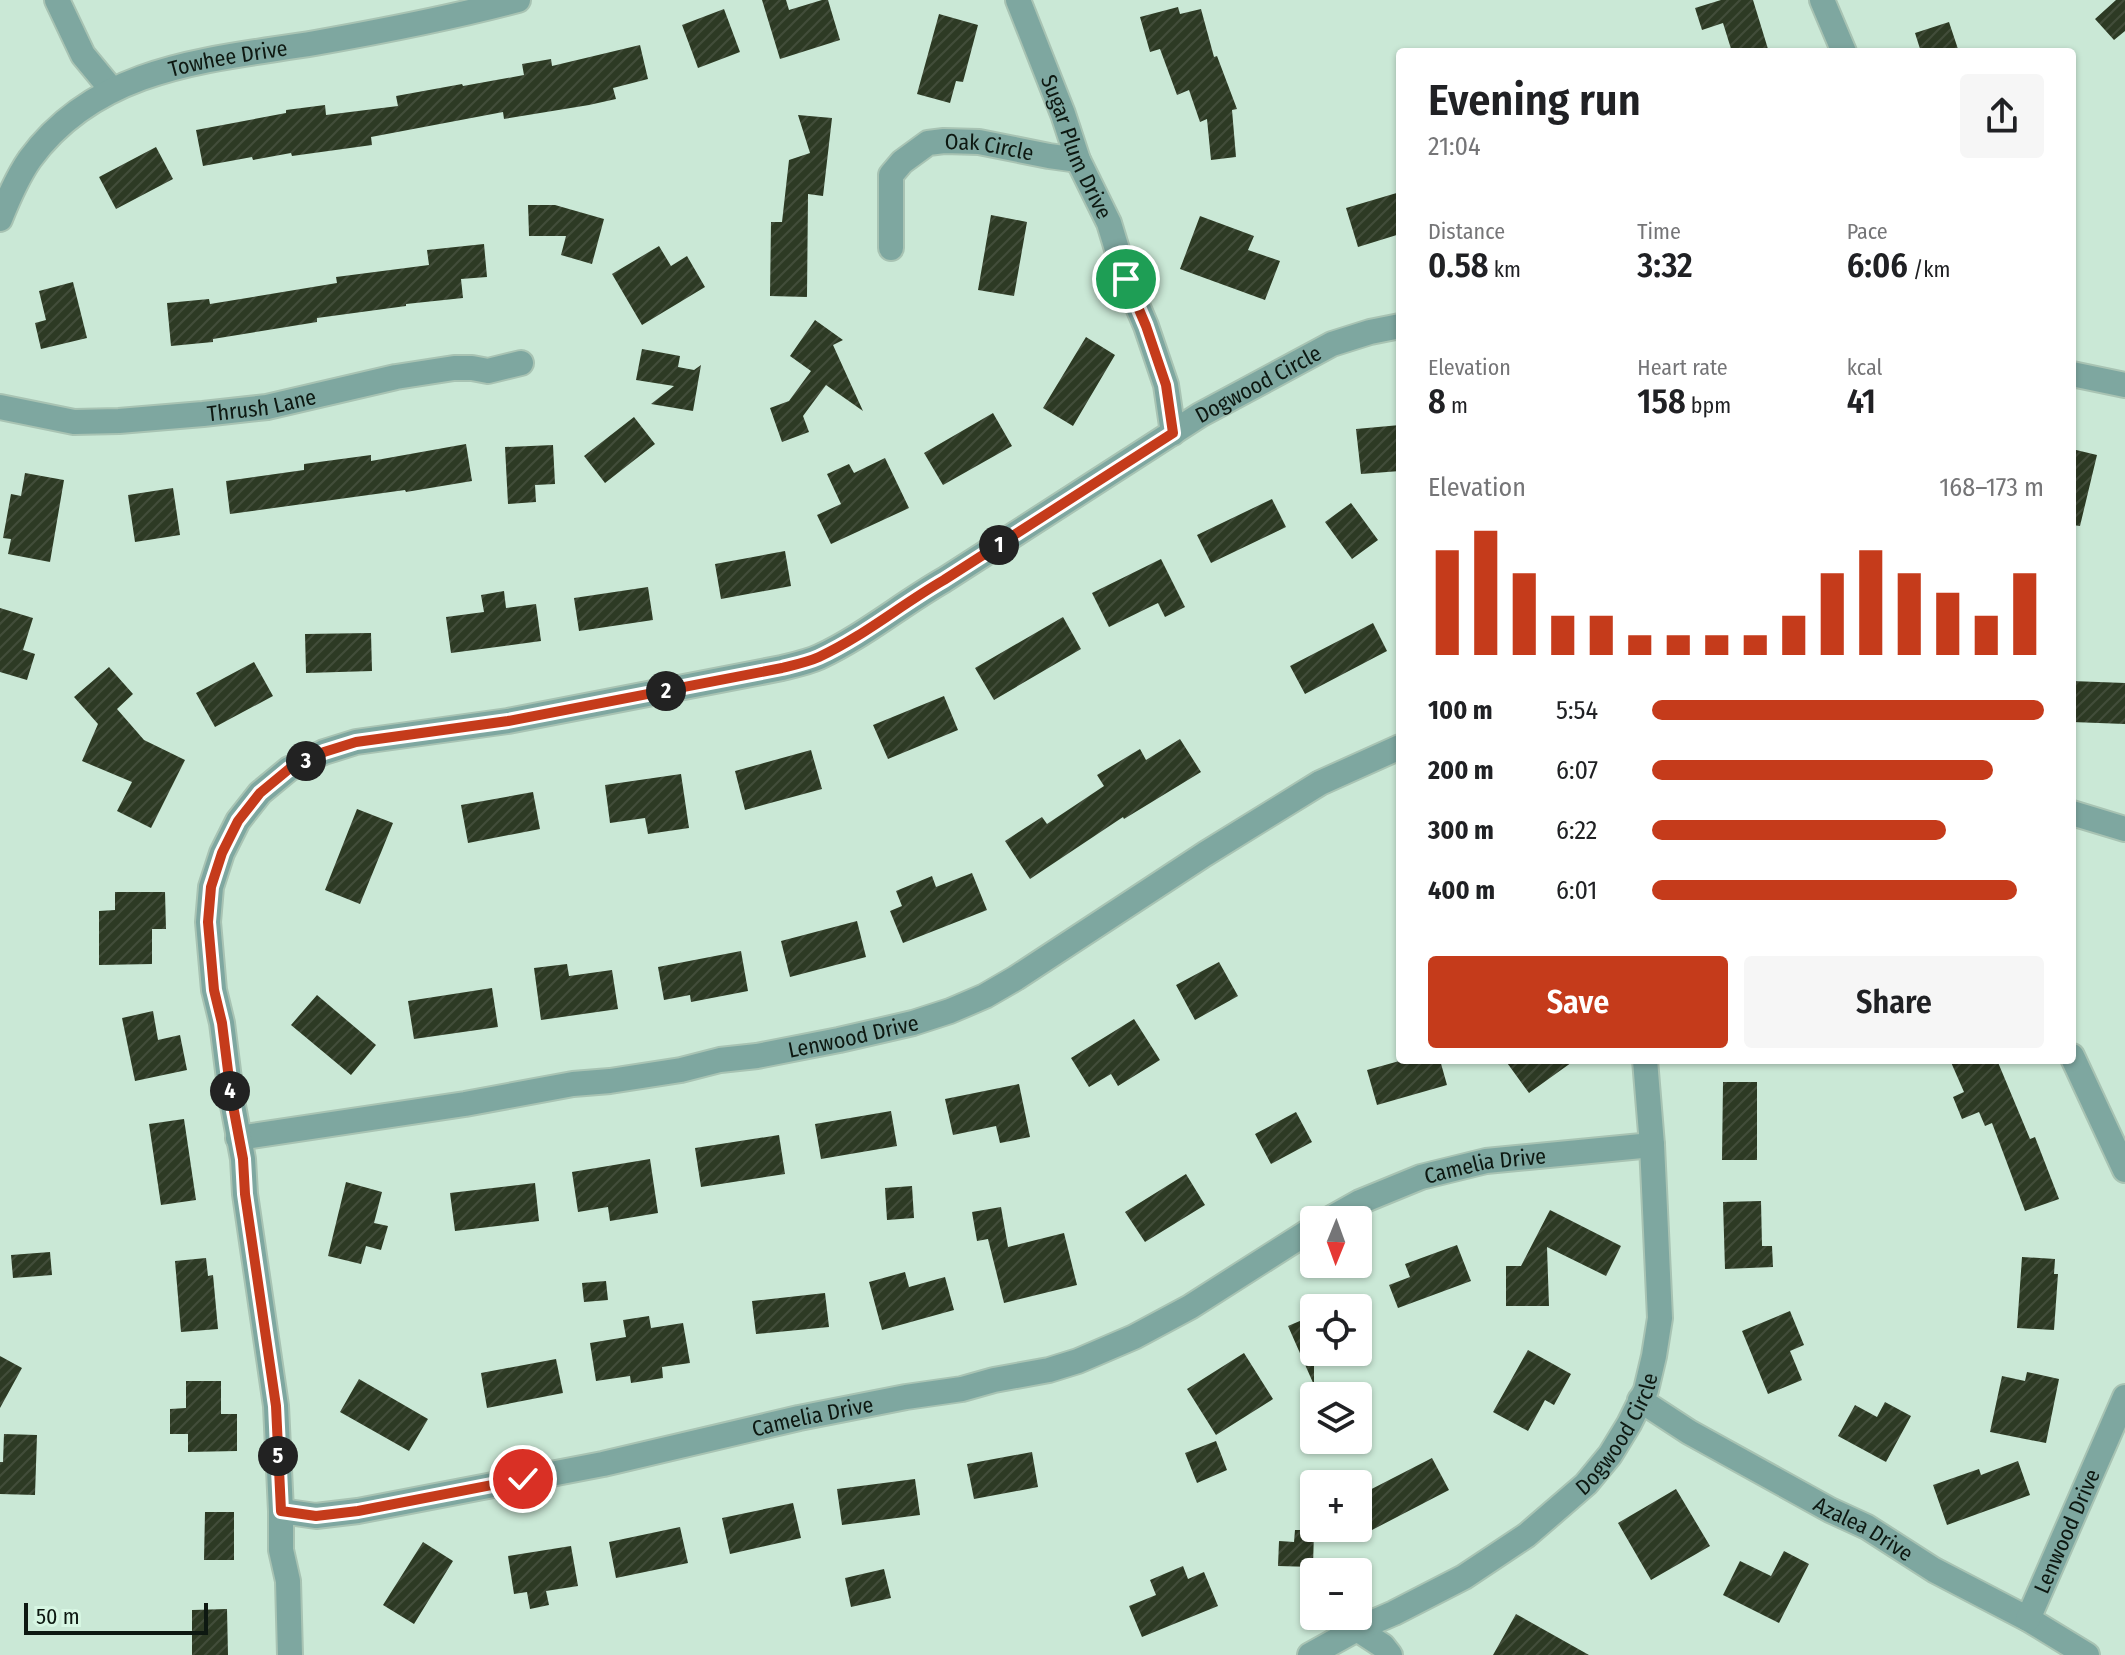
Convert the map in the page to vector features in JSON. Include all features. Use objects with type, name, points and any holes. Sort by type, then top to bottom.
[{"type":"street","points":[[57,0],[83,55],[112,90]]},
{"type":"street","name":"Towhee Drive","points":[[0,219],[29,160],[75,114],[112,90],[157,72],[191,63],[449,18],[518,0]]},
{"type":"street","name":"Sugar Plum Drive","points":[[1018,0],[1078,160],[1109,223],[1126,279],[1146,326],[1166,385],[1173,433]]},
{"type":"street","points":[[1822,0],[1842,48]]},
{"type":"street","name":"Oak Circle","points":[[891,248],[891,175],[902,162],[928,143],[979,142],[1078,160]]},
{"type":"street","name":"Dogwood Circle","points":[[290,1655],[288,1581],[281,1550],[276,1406],[245,1194],[243,1159],[214,990],[208,922],[211,887],[222,853],[238,821],[260,793],[289,769],[324,752],[356,742],[508,721],[782,668],[817,658],[881,621],[1200,415],[1332,344],[1396,327]]},
{"type":"street","name":"Thrush Lane","points":[[0,407],[74,422],[203,414],[267,407],[396,377],[454,368],[488,371],[521,363]]},
{"type":"street","points":[[2076,375],[2125,385]]},
{"type":"street","name":"Lenwood Drive","points":[[238,1138],[573,1084],[681,1070],[720,1060],[839,1040],[950,1011],[1016,978],[1320,783],[1396,749]]},
{"type":"street","points":[[2076,814],[2125,829]]},
{"type":"street","name":"Dogwood Circle","points":[[1372,1623],[1464,1577],[1527,1535],[1586,1484],[1610,1455],[1646,1390],[1660,1318],[1645,1064]]},
{"type":"street","points":[[2076,1064],[2125,1170]]},
{"type":"street","name":"Camelia Drive","points":[[1353,1206],[1421,1177],[1486,1161],[1652,1145]]},
{"type":"street","name":"Camelia Drive","points":[[281,1511],[316,1516],[358,1511],[603,1464],[799,1418],[1049,1370],[1134,1337],[1190,1307],[1300,1237]]},
{"type":"street","name":"Lenwood Drive","points":[[2028,1619],[2125,1397]]},
{"type":"street","name":"Azalea Drive","points":[[1640,1400],[1689,1432],[1830,1510],[1867,1527],[1934,1570],[2028,1619],[2087,1655]]},
{"type":"street","name":"Dogwood Circle","points":[[1310,1655],[1355,1630]]},
{"type":"street","points":[[1359,1630],[1383,1646],[1390,1655]]},
{"type":"building","points":[[762,0],[786,0],[789,10],[828,0],[840,40],[780,59]]},
{"type":"building","points":[[1721,0],[1753,0],[1768,48],[1731,48],[1723,23],[1702,30],[1695,8]]},
{"type":"building","points":[[2116,0],[2125,0],[2125,31],[2114,40],[2095,19]]},
{"type":"building","points":[[1178,7],[1180,14],[1201,9],[1214,57],[1217,56],[1237,109],[1232,110],[1236,157],[1211,160],[1207,119],[1200,122],[1189,90],[1177,95],[1160,49],[1150,52],[1140,17]]},
{"type":"building","points":[[724,9],[740,52],[698,68],[682,25]]},
{"type":"building","points":[[939,14],[978,25],[963,82],[956,81],[950,103],[917,94]]},
{"type":"building","points":[[1949,22],[1958,48],[1920,48],[1915,33]]},
{"type":"building","points":[[640,45],[648,79],[613,88],[616,99],[504,119],[503,112],[371,137],[372,145],[253,160],[252,157],[203,166],[196,130],[286,113],[286,110],[325,105],[326,115],[398,106],[396,96],[524,75],[522,64],[551,59],[552,66]]},
{"type":"building","points":[[798,115],[832,118],[823,196],[808,194],[807,297],[770,296],[771,222],[782,222],[789,160],[810,153]]},
{"type":"building","points":[[156,147],[173,179],[116,209],[99,177]]},
{"type":"building","points":[[1396,193],[1396,235],[1358,247],[1346,208]]},
{"type":"building","points":[[528,205],[555,205],[604,219],[592,264],[561,255],[566,236],[529,236]]},
{"type":"building","points":[[991,215],[1027,222],[1014,296],[978,290]]},
{"type":"building","points":[[1200,216],[1254,236],[1248,250],[1280,261],[1265,300],[1180,269]]},
{"type":"building","points":[[484,244],[487,277],[461,279],[463,298],[317,318],[317,322],[213,339],[213,342],[171,346],[167,303],[209,299],[210,304],[337,283],[336,277],[429,265],[427,250]]},
{"type":"building","points":[[659,246],[671,266],[687,256],[705,287],[642,325],[612,274]]},
{"type":"building","points":[[73,282],[87,338],[41,349],[35,323],[46,320],[39,291]]},
{"type":"building","points":[[815,320],[843,340],[833,345],[863,411],[826,385],[803,416],[809,432],[782,442],[770,408],[789,401],[811,371],[790,356]]},
{"type":"building","points":[[1086,337],[1115,355],[1073,426],[1043,408]]},
{"type":"building","points":[[642,349],[680,356],[678,367],[694,370],[701,365],[693,411],[651,404],[674,386],[636,380]]},
{"type":"building","points":[[993,413],[1012,446],[943,485],[924,453]]},
{"type":"building","points":[[634,417],[655,444],[605,483],[584,456]]},
{"type":"building","points":[[1396,425],[1396,471],[1361,474],[1356,429]]},
{"type":"building","points":[[466,444],[472,481],[230,514],[226,481],[304,470],[304,464],[371,455],[371,461]]},
{"type":"building","points":[[553,445],[555,484],[535,485],[536,502],[508,504],[505,447]]},
{"type":"building","points":[[2076,450],[2097,455],[2080,526],[2076,526]]},
{"type":"building","points":[[885,458],[909,508],[831,544],[817,515],[841,504],[827,474],[849,464],[854,473]]},
{"type":"building","points":[[25,473],[64,480],[50,562],[8,554],[11,539],[3,538],[11,494],[21,496]]},
{"type":"building","points":[[173,488],[180,535],[135,542],[128,495]]},
{"type":"building","points":[[1272,499],[1286,527],[1211,563],[1197,535]]},
{"type":"building","points":[[1351,503],[1378,540],[1352,559],[1325,522]]},
{"type":"building","points":[[785,551],[791,586],[721,599],[715,564]]},
{"type":"building","points":[[1161,559],[1185,607],[1165,617],[1158,603],[1109,627],[1092,593]]},
{"type":"building","points":[[648,587],[653,620],[579,631],[574,598]]},
{"type":"building","points":[[504,591],[506,608],[536,604],[541,641],[451,653],[446,617],[484,612],[481,595]]},
{"type":"building","points":[[0,608],[33,618],[23,650],[35,654],[27,680],[0,672]]},
{"type":"building","points":[[1063,617],[1081,649],[994,700],[975,668]]},
{"type":"building","points":[[1373,623],[1387,651],[1305,694],[1290,666]]},
{"type":"building","points":[[371,633],[372,671],[306,673],[305,634]]},
{"type":"building","points":[[254,662],[273,696],[215,727],[196,693]]},
{"type":"building","points":[[109,667],[133,694],[117,709],[144,740],[185,760],[151,828],[117,811],[132,782],[82,761],[98,724],[74,697]]},
{"type":"building","points":[[2076,681],[2125,683],[2125,724],[2076,722]]},
{"type":"building","points":[[944,696],[958,730],[888,759],[873,725]]},
{"type":"building","points":[[1180,739],[1201,772],[1123,817],[1030,879],[1005,841],[1042,817],[1047,824],[1104,786],[1097,775],[1140,749],[1146,760]]},
{"type":"building","points":[[811,750],[822,789],[745,810],[735,771]]},
{"type":"building","points":[[681,774],[689,828],[648,834],[645,818],[610,823],[605,785]]},
{"type":"building","points":[[533,792],[540,829],[468,843],[461,805]]},
{"type":"building","points":[[357,809],[393,823],[360,904],[325,890]]},
{"type":"building","points":[[972,873],[987,910],[903,943],[890,911],[902,906],[896,891],[932,876],[936,887]]},
{"type":"building","points":[[115,892],[165,892],[166,929],[152,929],[152,964],[99,965],[99,911],[115,910]]},
{"type":"building","points":[[857,921],[866,957],[790,977],[781,941]]},
{"type":"building","points":[[741,951],[748,991],[691,1002],[690,995],[664,1000],[658,967]]},
{"type":"building","points":[[1219,962],[1238,996],[1195,1020],[1176,985]]},
{"type":"building","points":[[567,964],[569,976],[612,970],[618,1009],[541,1020],[534,968]]},
{"type":"building","points":[[492,988],[498,1027],[414,1039],[408,1001]]},
{"type":"building","points":[[317,995],[376,1045],[351,1075],[291,1025]]},
{"type":"building","points":[[153,1011],[158,1040],[180,1035],[187,1070],[135,1081],[122,1018]]},
{"type":"building","points":[[1134,1019],[1160,1060],[1118,1086],[1111,1074],[1089,1087],[1071,1058]]},
{"type":"building","points":[[1396,1062],[1441,1064],[1447,1085],[1377,1105],[1367,1070]]},
{"type":"building","points":[[1508,1064],[1569,1064],[1529,1093]]},
{"type":"building","points":[[1952,1064],[1999,1064],[2030,1139],[2035,1137],[2059,1199],[2025,1211],[1992,1123],[1985,1126],[1979,1112],[1962,1119],[1953,1097],[1964,1092]]},
{"type":"building","points":[[1723,1082],[1757,1082],[1757,1160],[1722,1160]]},
{"type":"building","points":[[1019,1084],[1030,1137],[1000,1143],[996,1126],[953,1135],[945,1099]]},
{"type":"building","points":[[891,1111],[897,1146],[821,1159],[815,1124]]},
{"type":"building","points":[[1296,1112],[1312,1142],[1271,1164],[1255,1134]]},
{"type":"building","points":[[184,1119],[196,1200],[161,1205],[149,1124]]},
{"type":"building","points":[[779,1135],[785,1174],[701,1187],[695,1148]]},
{"type":"building","points":[[650,1159],[658,1213],[610,1221],[608,1207],[578,1212],[572,1172]]},
{"type":"building","points":[[1186,1174],[1205,1205],[1145,1242],[1125,1212]]},
{"type":"building","points":[[346,1182],[382,1192],[374,1223],[388,1226],[381,1250],[366,1246],[361,1264],[328,1256]]},
{"type":"building","points":[[535,1183],[539,1221],[455,1231],[450,1193]]},
{"type":"building","points":[[912,1186],[914,1218],[887,1220],[885,1188]]},
{"type":"building","points":[[1761,1201],[1762,1246],[1772,1246],[1773,1267],[1725,1269],[1723,1202]]},
{"type":"building","points":[[1001,1207],[1008,1247],[1064,1233],[1077,1285],[1004,1303],[988,1239],[977,1241],[972,1212]]},
{"type":"building","points":[[1550,1210],[1621,1246],[1606,1276],[1547,1247],[1549,1306],[1506,1306],[1506,1266],[1521,1266]]},
{"type":"building","points":[[1457,1245],[1471,1281],[1398,1308],[1389,1285],[1410,1277],[1405,1264]]},
{"type":"building","points":[[50,1252],[52,1275],[13,1278],[11,1255]]},
{"type":"building","points":[[2022,1257],[2055,1259],[2054,1274],[2058,1274],[2054,1330],[2017,1328]]},
{"type":"building","points":[[206,1258],[208,1276],[213,1275],[218,1329],[181,1332],[175,1261]]},
{"type":"building","points":[[905,1272],[909,1287],[945,1277],[954,1310],[882,1330],[869,1282]]},
{"type":"building","points":[[606,1281],[608,1300],[584,1302],[582,1283]]},
{"type":"building","points":[[825,1293],[829,1327],[756,1334],[752,1301]]},
{"type":"building","points":[[1790,1311],[1804,1345],[1790,1351],[1802,1380],[1768,1394],[1742,1331]]},
{"type":"building","points":[[649,1316],[651,1328],[683,1323],[690,1363],[662,1367],[663,1378],[631,1383],[630,1376],[596,1381],[590,1343],[626,1337],[623,1320]]},
{"type":"building","points":[[1300,1321],[1300,1353],[1288,1326]]},
{"type":"building","points":[[1528,1350],[1571,1374],[1554,1405],[1545,1400],[1528,1431],[1493,1412]]},
{"type":"building","points":[[1244,1353],[1273,1399],[1216,1435],[1187,1389]]},
{"type":"building","points":[[0,1356],[22,1368],[0,1408]]},
{"type":"building","points":[[556,1359],[563,1393],[487,1408],[481,1373]]},
{"type":"building","points":[[1306,1366],[1314,1366],[1313,1382]]},
{"type":"building","points":[[2027,1372],[2059,1379],[2046,1443],[1990,1432],[2002,1376],[2025,1381]]},
{"type":"building","points":[[359,1379],[428,1419],[409,1451],[340,1412]]},
{"type":"building","points":[[186,1381],[221,1381],[221,1414],[237,1414],[237,1451],[188,1452],[188,1434],[170,1434],[170,1409],[186,1408]]},
{"type":"building","points":[[1885,1402],[1911,1416],[1886,1462],[1838,1436],[1855,1405],[1877,1417]]},
{"type":"building","points":[[4,1434],[37,1435],[35,1495],[0,1494]]},
{"type":"building","points":[[1216,1441],[1227,1470],[1197,1483],[1185,1453]]},
{"type":"building","points":[[1032,1452],[1038,1487],[974,1499],[967,1464]]},
{"type":"building","points":[[1432,1458],[1449,1490],[1372,1530],[1372,1489]]},
{"type":"building","points":[[2018,1461],[2030,1495],[1947,1525],[1933,1485],[1979,1469],[1981,1475]]},
{"type":"building","points":[[915,1479],[920,1515],[842,1525],[837,1489]]},
{"type":"building","points":[[1676,1489],[1710,1546],[1651,1580],[1618,1523]]},
{"type":"building","points":[[793,1503],[801,1538],[730,1554],[722,1518]]},
{"type":"building","points":[[205,1512],[234,1512],[234,1560],[204,1560]]},
{"type":"building","points":[[680,1527],[688,1563],[616,1578],[609,1542]]},
{"type":"building","points":[[1295,1530],[1300,1530],[1300,1542],[1314,1542],[1313,1558],[1300,1558],[1300,1567],[1278,1566],[1279,1541],[1294,1542]]},
{"type":"building","points":[[423,1542],[453,1561],[414,1624],[383,1605]]},
{"type":"building","points":[[571,1546],[578,1586],[546,1591],[549,1605],[530,1609],[527,1592],[514,1594],[508,1556]]},
{"type":"building","points":[[1784,1551],[1809,1564],[1779,1623],[1723,1595],[1740,1561],[1771,1576]]},
{"type":"building","points":[[1183,1566],[1188,1579],[1204,1572],[1218,1606],[1142,1637],[1129,1606],[1156,1595],[1150,1580]]},
{"type":"building","points":[[884,1569],[891,1598],[851,1607],[845,1578]]},
{"type":"building","points":[[227,1609],[228,1655],[192,1655],[192,1610]]},
{"type":"building","points":[[1516,1614],[1589,1655],[1493,1655]]},
{"type":"route","points":[[523,1479],[358,1511],[316,1516],[281,1511],[276,1406],[245,1194],[243,1159],[214,990],[208,922],[211,887],[222,853],[238,821],[260,793],[289,769],[324,752],[356,742],[508,721],[782,668],[817,658],[849,641],[1173,433],[1166,385],[1126,279]]}]
